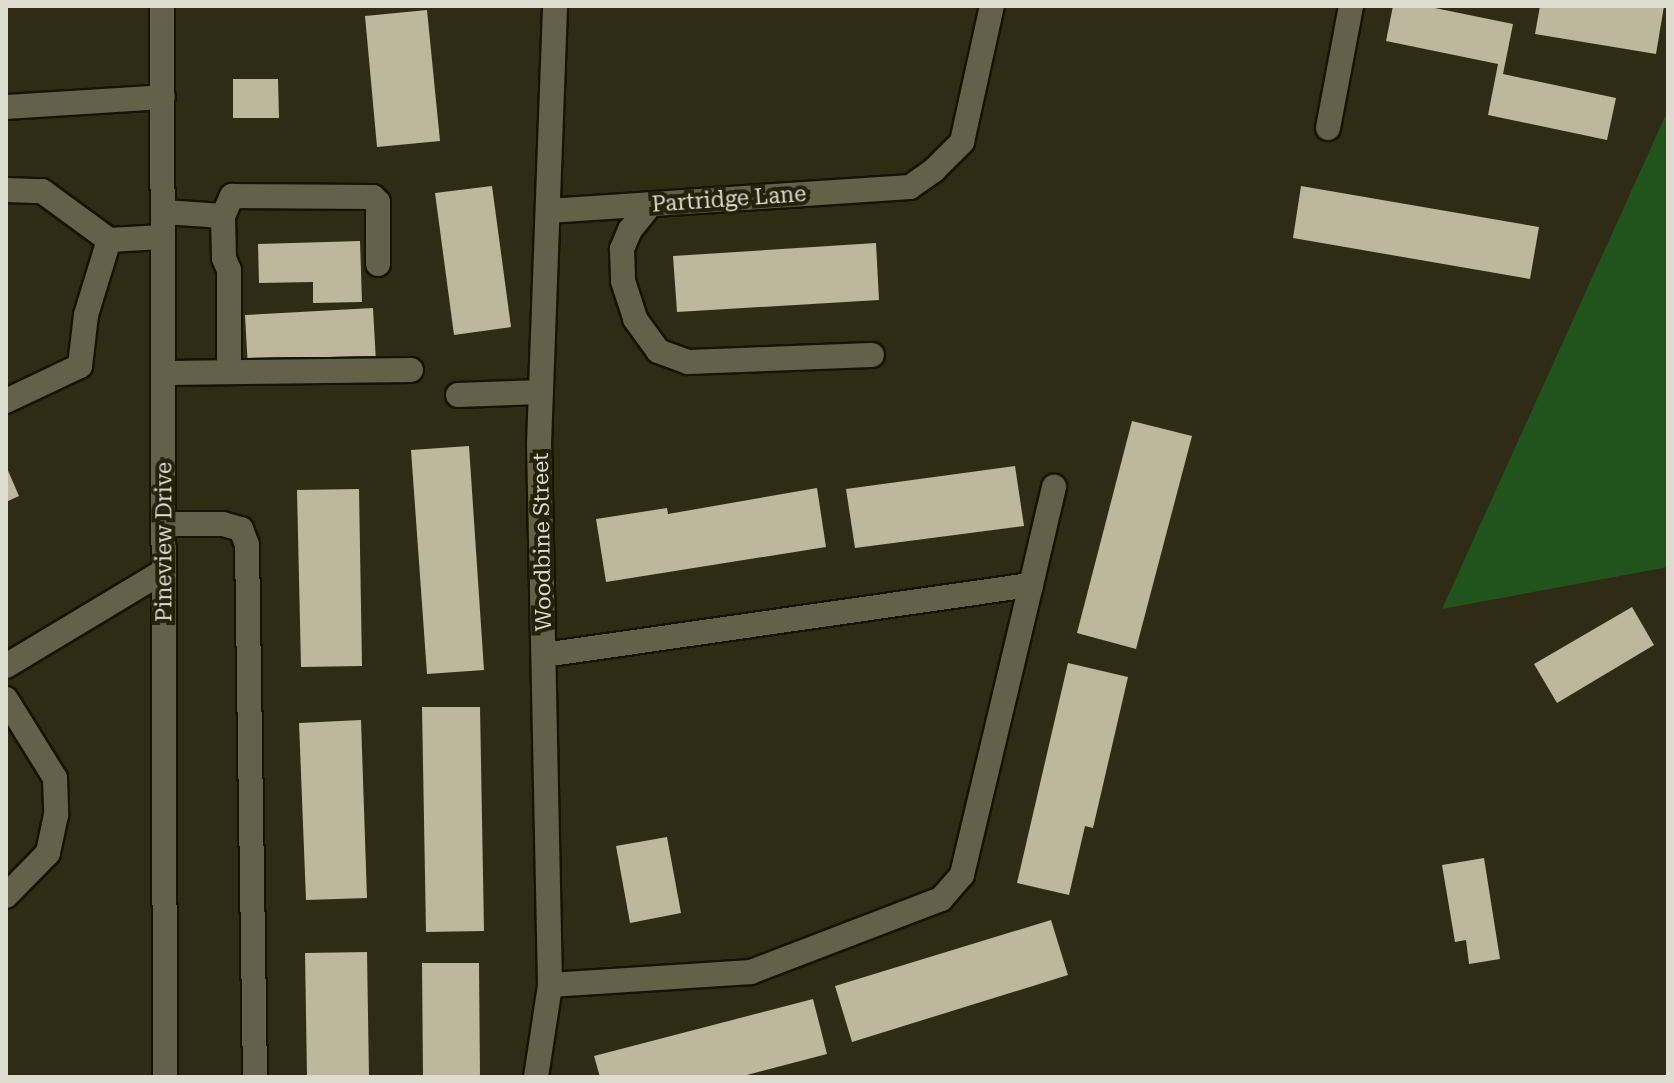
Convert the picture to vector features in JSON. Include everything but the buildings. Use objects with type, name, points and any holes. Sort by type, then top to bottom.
[{"type":"street","name":"Pineview Drive","points":[[162,6],[165,1077]]},
{"type":"street","name":"Woodbine Street","points":[[536,1077],[550,985],[541,392],[555,6]]},
{"type":"street","name":"Partridge Lane","points":[[548,211],[910,187],[934,170],[962,142],[992,6]]},
{"type":"street","points":[[1328,128],[1351,6]]},
{"type":"street","points":[[6,107],[163,97]]},
{"type":"street","points":[[6,190],[42,191],[109,240],[163,237]]},
{"type":"street","points":[[229,370],[229,270],[224,258],[223,216],[232,196],[373,197],[378,202],[378,264]]},
{"type":"street","points":[[651,204],[630,230],[622,249],[623,281],[635,319],[658,351],[688,362],[872,355]]},
{"type":"street","points":[[164,212],[223,216]]},
{"type":"street","points":[[6,401],[80,366],[86,315],[109,240]]},
{"type":"street","points":[[164,373],[411,370]]},
{"type":"street","points":[[458,395],[541,392]]},
{"type":"street","points":[[550,985],[751,972],[941,899],[962,875],[1054,487]]},
{"type":"street","points":[[164,524],[223,524],[241,529],[247,545],[255,1077]]},
{"type":"street","points":[[6,666],[164,571]]},
{"type":"street","points":[[544,655],[1031,585]]},
{"type":"street","points":[[6,699],[55,778],[56,815],[48,853],[6,896]]},
{"type":"green space","points":[[1668,110],[1668,567],[1442,609]]}]
